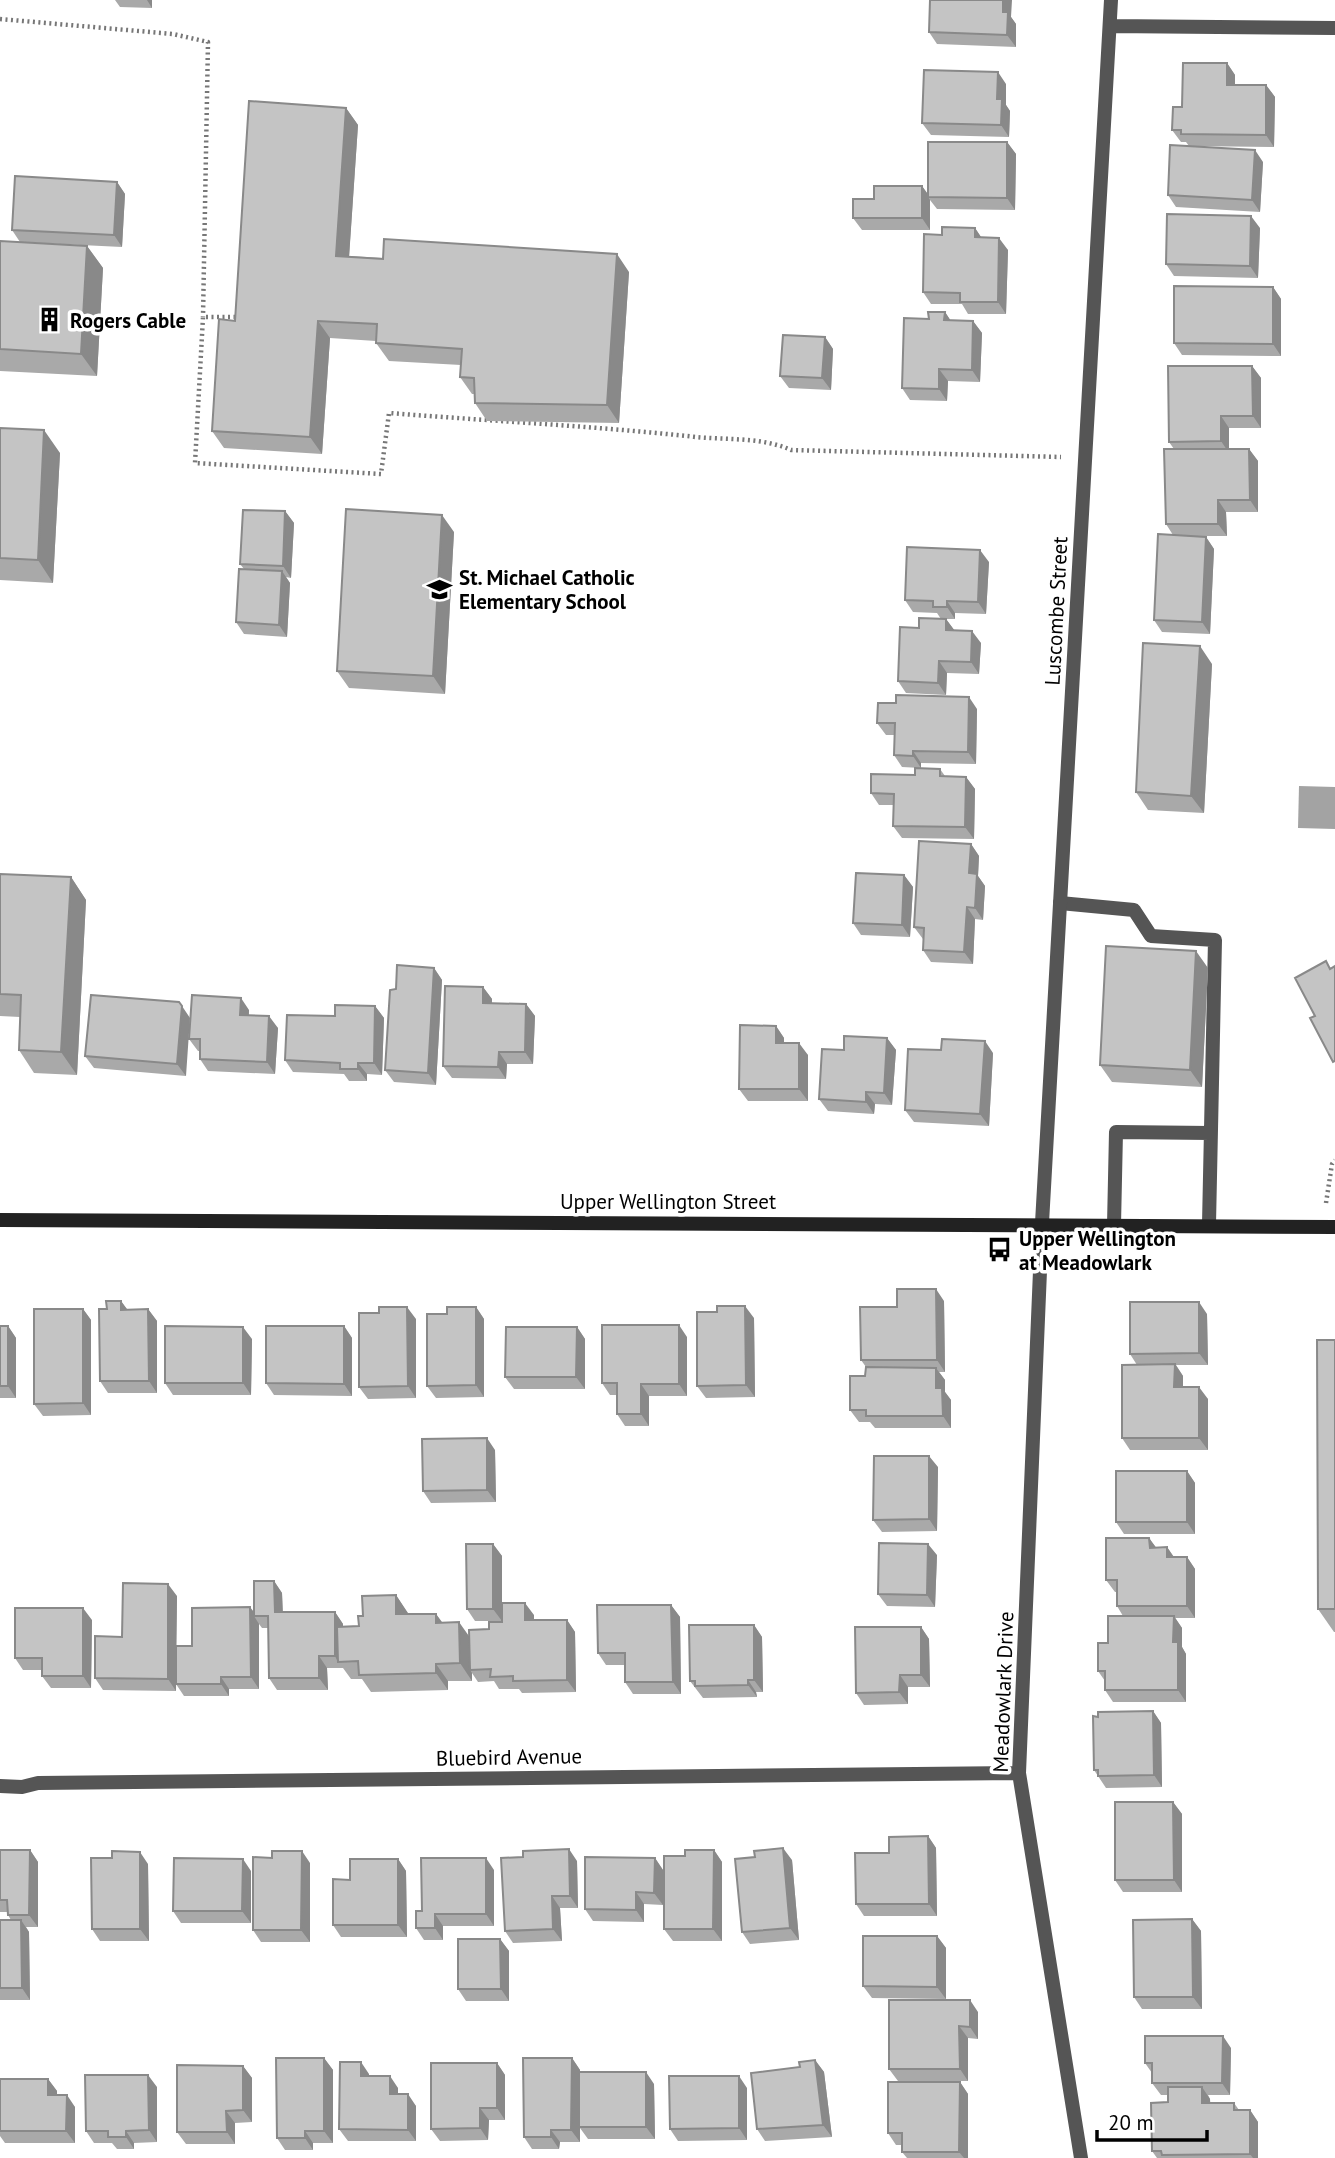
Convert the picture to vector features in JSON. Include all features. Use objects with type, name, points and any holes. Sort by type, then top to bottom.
[{"type":"main road","name":"Upper Wellington Street","points":[[0,1220],[1042,1223],[1329,1227]]},
{"type":"street","name":"Luscombe Street","points":[[1042,1223],[1111,0]]},
{"type":"street","points":[[1111,26],[1335,28]]},
{"type":"street","points":[[1060,903],[1134,910],[1151,936],[1215,940],[1209,1224]]},
{"type":"street","points":[[1114,1225],[1116,1132],[1210,1133]]},
{"type":"street","name":"Meadowlark Drive","points":[[1042,1223],[1019,1773],[1081,2158]]},
{"type":"street","name":"Bluebird Avenue","points":[[0,1786],[22,1787],[38,1783],[1019,1773]]},
{"type":"path","points":[[0,19],[173,34],[208,42],[202,317],[195,463],[381,474],[390,413],[739,441],[772,441],[790,450],[1052,455],[1086,461]]},
{"type":"path","points":[[202,317],[249,317]]},
{"type":"path","points":[[1329,1227],[1332,1164],[1335,1160]]},
{"type":"shaded area","points":[[1299,786],[1335,787],[1335,829],[1298,828]]},
{"type":"building","points":[[930,0],[1003,0],[1003,12],[1008,12],[1007,35],[929,32]]},
{"type":"building","points":[[1183,63],[1227,63],[1227,85],[1266,85],[1266,135],[1181,134],[1181,130],[1172,130],[1173,107],[1182,107]]},
{"type":"building","points":[[924,70],[998,72],[997,99],[1002,99],[1001,125],[922,123]]},
{"type":"building","points":[[249,101],[346,108],[336,256],[383,259],[384,239],[617,254],[607,405],[475,403],[474,378],[460,377],[462,349],[376,343],[377,324],[318,321],[310,437],[212,431],[219,319],[235,321]]},
{"type":"building","points":[[928,142],[1007,142],[1007,198],[928,197]]},
{"type":"building","points":[[1170,145],[1255,150],[1252,200],[1168,195]]},
{"type":"building","points":[[15,176],[117,182],[114,235],[12,230]]},
{"type":"building","points":[[874,186],[922,186],[922,218],[853,218],[853,199],[874,199]]},
{"type":"building","points":[[1167,214],[1251,216],[1250,266],[1166,264]]},
{"type":"building","points":[[942,227],[975,228],[975,237],[999,238],[998,302],[960,302],[960,293],[923,292],[924,234],[942,235]]},
{"type":"building","name":"Rogers Cable","points":[[0,241],[87,246],[81,354],[0,349]]},
{"type":"building","points":[[1174,286],[1273,287],[1273,344],[1174,343]]},
{"type":"building","points":[[928,312],[945,312],[944,320],[973,321],[972,370],[939,369],[939,389],[902,388],[904,318],[929,319]]},
{"type":"building","points":[[783,335],[825,337],[822,378],[780,376]]},
{"type":"building","points":[[1168,366],[1252,366],[1253,416],[1221,416],[1221,441],[1169,442]]},
{"type":"building","points":[[0,428],[44,430],[38,560],[0,558]]},
{"type":"building","points":[[1164,449],[1249,449],[1250,500],[1218,500],[1218,524],[1166,524]]},
{"type":"building","points":[[346,509],[442,515],[433,676],[337,671]]},
{"type":"building","points":[[243,510],[285,511],[283,566],[240,564]]},
{"type":"building","points":[[1158,534],[1206,537],[1202,622],[1154,620]]},
{"type":"building","points":[[907,547],[980,550],[978,602],[947,601],[947,607],[933,607],[933,601],[905,600]]},
{"type":"building","points":[[239,569],[282,571],[279,625],[236,622]]},
{"type":"building","points":[[919,618],[946,619],[946,630],[972,631],[971,662],[939,661],[938,683],[898,681],[900,627],[919,628]]},
{"type":"building","points":[[1143,643],[1200,646],[1191,796],[1136,792]]},
{"type":"building","points":[[896,695],[969,697],[968,752],[913,751],[913,756],[894,755],[895,723],[877,723],[878,703],[896,703]]},
{"type":"building","points":[[915,768],[940,769],[940,776],[966,777],[965,827],[893,826],[894,794],[871,793],[871,774],[915,775]]},
{"type":"building","points":[[919,841],[971,844],[969,873],[977,874],[975,908],[967,907],[964,952],[923,950],[924,928],[914,927]]},
{"type":"building","points":[[856,873],[904,875],[902,925],[853,923]]},
{"type":"building","points":[[0,874],[71,877],[61,1052],[19,1050],[21,995],[0,994]]},
{"type":"building","points":[[1106,946],[1196,951],[1190,1070],[1100,1065]]},
{"type":"building","points":[[1326,961],[1330,969],[1335,966],[1333,1062],[1310,1018],[1315,1016],[1295,978]]},
{"type":"building","points":[[397,965],[434,968],[428,1073],[385,1070],[390,990],[396,989]]},
{"type":"building","points":[[445,986],[483,987],[483,1003],[526,1004],[525,1052],[499,1052],[498,1067],[443,1066]]},
{"type":"building","points":[[91,995],[179,1002],[182,1006],[177,1064],[85,1056]]},
{"type":"building","points":[[192,995],[241,998],[240,1015],[269,1016],[267,1062],[200,1059],[200,1039],[189,1039]]},
{"type":"building","points":[[335,1005],[375,1006],[374,1063],[358,1063],[358,1069],[340,1069],[340,1063],[285,1060],[287,1015],[335,1016]]},
{"type":"building","points":[[740,1025],[776,1026],[776,1043],[799,1043],[799,1089],[739,1089]]},
{"type":"building","points":[[844,1036],[887,1038],[884,1093],[866,1092],[866,1102],[819,1099],[822,1049],[844,1050]]},
{"type":"building","points":[[942,1039],[985,1041],[980,1114],[905,1110],[908,1049],[941,1050]]},
{"type":"building","points":[[897,1289],[936,1289],[937,1360],[861,1360],[860,1307],[897,1307]]},
{"type":"building","points":[[106,1301],[121,1301],[121,1310],[148,1309],[149,1381],[100,1381],[99,1309],[107,1309]]},
{"type":"building","points":[[1130,1302],[1199,1302],[1199,1353],[1130,1354]]},
{"type":"building","points":[[717,1306],[745,1306],[746,1385],[697,1386],[697,1312],[717,1312]]},
{"type":"building","points":[[379,1307],[407,1307],[408,1386],[359,1387],[359,1313],[379,1313]]},
{"type":"building","points":[[447,1307],[476,1307],[476,1385],[427,1386],[427,1314],[447,1314]]},
{"type":"building","points":[[34,1309],[83,1309],[83,1403],[34,1404]]},
{"type":"building","points":[[602,1325],[679,1325],[679,1384],[641,1384],[641,1414],[617,1414],[617,1383],[602,1383]]},
{"type":"building","points":[[0,1326],[8,1326],[8,1386],[0,1386]]},
{"type":"building","points":[[165,1326],[243,1327],[243,1383],[165,1383]]},
{"type":"building","points":[[266,1326],[344,1326],[344,1384],[266,1383]]},
{"type":"building","points":[[506,1327],[577,1327],[576,1377],[505,1377]]},
{"type":"building","points":[[1317,1340],[1335,1340],[1335,1609],[1318,1609]]},
{"type":"building","points":[[1175,1364],[1174,1387],[1199,1387],[1199,1438],[1122,1438],[1122,1365]]},
{"type":"building","points":[[866,1367],[936,1368],[936,1388],[942,1388],[943,1416],[866,1416],[866,1410],[850,1410],[850,1376],[865,1376]]},
{"type":"building","points":[[487,1438],[487,1490],[423,1491],[422,1439]]},
{"type":"building","points":[[874,1456],[929,1456],[929,1519],[873,1520]]},
{"type":"building","points":[[1116,1471],[1187,1471],[1187,1522],[1116,1522]]},
{"type":"building","points":[[1106,1538],[1149,1538],[1150,1548],[1167,1547],[1167,1557],[1187,1557],[1187,1606],[1117,1606],[1117,1580],[1106,1580]]},
{"type":"building","points":[[879,1543],[928,1544],[927,1595],[878,1594]]},
{"type":"building","points":[[466,1544],[493,1544],[493,1609],[467,1609]]},
{"type":"building","points":[[254,1581],[274,1581],[275,1612],[335,1612],[335,1656],[319,1656],[319,1678],[269,1678],[268,1616],[254,1616]]},
{"type":"building","points":[[123,1583],[168,1584],[168,1679],[95,1678],[95,1636],[122,1637]]},
{"type":"building","points":[[396,1595],[396,1614],[436,1614],[436,1623],[459,1622],[460,1663],[436,1664],[436,1673],[359,1675],[358,1661],[338,1662],[337,1627],[359,1626],[358,1616],[363,1616],[362,1596]]},
{"type":"building","points":[[502,1603],[525,1603],[525,1620],[567,1620],[567,1680],[513,1681],[513,1676],[490,1677],[491,1669],[470,1670],[469,1630],[489,1629],[489,1622],[502,1622]]},
{"type":"building","points":[[597,1605],[671,1605],[673,1682],[625,1682],[625,1653],[598,1653]]},
{"type":"building","points":[[250,1607],[251,1677],[221,1677],[221,1684],[176,1684],[176,1646],[192,1646],[192,1608]]},
{"type":"building","points":[[15,1608],[83,1608],[83,1676],[42,1676],[42,1658],[15,1658]]},
{"type":"building","points":[[1108,1616],[1174,1616],[1173,1642],[1178,1642],[1178,1690],[1105,1690],[1105,1671],[1098,1671],[1098,1643],[1108,1643]]},
{"type":"building","points":[[689,1625],[754,1625],[754,1680],[748,1680],[748,1685],[695,1686],[695,1681],[690,1681]]},
{"type":"building","points":[[855,1627],[921,1627],[921,1675],[900,1675],[899,1692],[856,1693]]},
{"type":"building","points":[[1153,1711],[1154,1775],[1098,1776],[1098,1770],[1094,1770],[1093,1716],[1098,1717],[1098,1712]]},
{"type":"building","points":[[1115,1802],[1173,1802],[1174,1880],[1115,1880]]},
{"type":"building","points":[[928,1836],[929,1904],[856,1904],[855,1853],[889,1853],[889,1837]]},
{"type":"building","points":[[783,1848],[790,1928],[742,1932],[735,1859],[755,1857],[754,1851]]},
{"type":"building","points":[[569,1849],[570,1896],[552,1896],[553,1929],[505,1931],[501,1858],[523,1857],[523,1851]]},
{"type":"building","points":[[0,1850],[30,1850],[29,1915],[8,1915],[7,1900],[0,1900]]},
{"type":"building","points":[[685,1850],[714,1850],[713,1929],[664,1929],[664,1856],[685,1856]]},
{"type":"building","points":[[112,1851],[140,1852],[140,1929],[92,1929],[91,1858],[112,1858]]},
{"type":"building","points":[[272,1851],[302,1851],[301,1930],[253,1930],[253,1857],[272,1858]]},
{"type":"building","points":[[585,1857],[655,1858],[654,1893],[636,1892],[636,1910],[585,1909]]},
{"type":"building","points":[[174,1858],[243,1859],[242,1911],[173,1911]]},
{"type":"building","points":[[421,1858],[486,1858],[486,1914],[435,1914],[435,1928],[416,1928],[416,1911],[422,1911]]},
{"type":"building","points":[[350,1859],[398,1859],[398,1925],[333,1925],[333,1879],[350,1880]]},
{"type":"building","points":[[1192,1919],[1193,1997],[1134,1997],[1133,1920]]},
{"type":"building","points":[[0,1920],[21,1920],[22,1988],[0,1988]]},
{"type":"building","points":[[863,1936],[937,1936],[937,1987],[863,1986]]},
{"type":"building","points":[[458,1939],[500,1939],[501,1989],[458,1989]]},
{"type":"building","points":[[889,2000],[970,2000],[970,2027],[959,2026],[960,2069],[889,2069]]},
{"type":"building","points":[[1145,2036],[1223,2036],[1222,2083],[1152,2083],[1152,2063],[1145,2063]]},
{"type":"building","points":[[276,2058],[324,2058],[324,2131],[305,2131],[305,2138],[277,2138]]},
{"type":"building","points":[[523,2058],[572,2058],[571,2130],[551,2130],[551,2137],[524,2137]]},
{"type":"building","points":[[815,2060],[823,2125],[757,2129],[751,2073],[800,2067],[799,2062]]},
{"type":"building","points":[[340,2062],[361,2062],[361,2076],[390,2076],[390,2094],[408,2094],[408,2130],[339,2129]]},
{"type":"building","points":[[431,2063],[497,2063],[497,2108],[480,2108],[480,2128],[431,2129]]},
{"type":"building","points":[[177,2065],[243,2066],[243,2110],[226,2111],[227,2132],[177,2132]]},
{"type":"building","points":[[579,2072],[646,2072],[646,2127],[579,2127]]},
{"type":"building","points":[[85,2075],[148,2075],[149,2130],[126,2131],[126,2137],[108,2137],[108,2131],[86,2131]]},
{"type":"building","points":[[669,2076],[739,2076],[739,2128],[670,2129]]},
{"type":"building","points":[[0,2079],[48,2079],[48,2095],[67,2095],[66,2131],[0,2131]]},
{"type":"building","points":[[888,2082],[960,2082],[959,2152],[902,2152],[902,2133],[888,2133]]},
{"type":"building","points":[[1168,2087],[1202,2087],[1202,2103],[1234,2103],[1234,2110],[1250,2110],[1250,2154],[1162,2155],[1161,2151],[1152,2151],[1151,2103],[1168,2102]]},
{"type":"place","name":"Rogers Cable","points":[[50,320]]},
{"type":"place","name":"St. Michael Catholic Elementary School","points":[[439,589]]},
{"type":"place","name":"Upper Wellington at Meadowlark","points":[[999,1250]]}]
